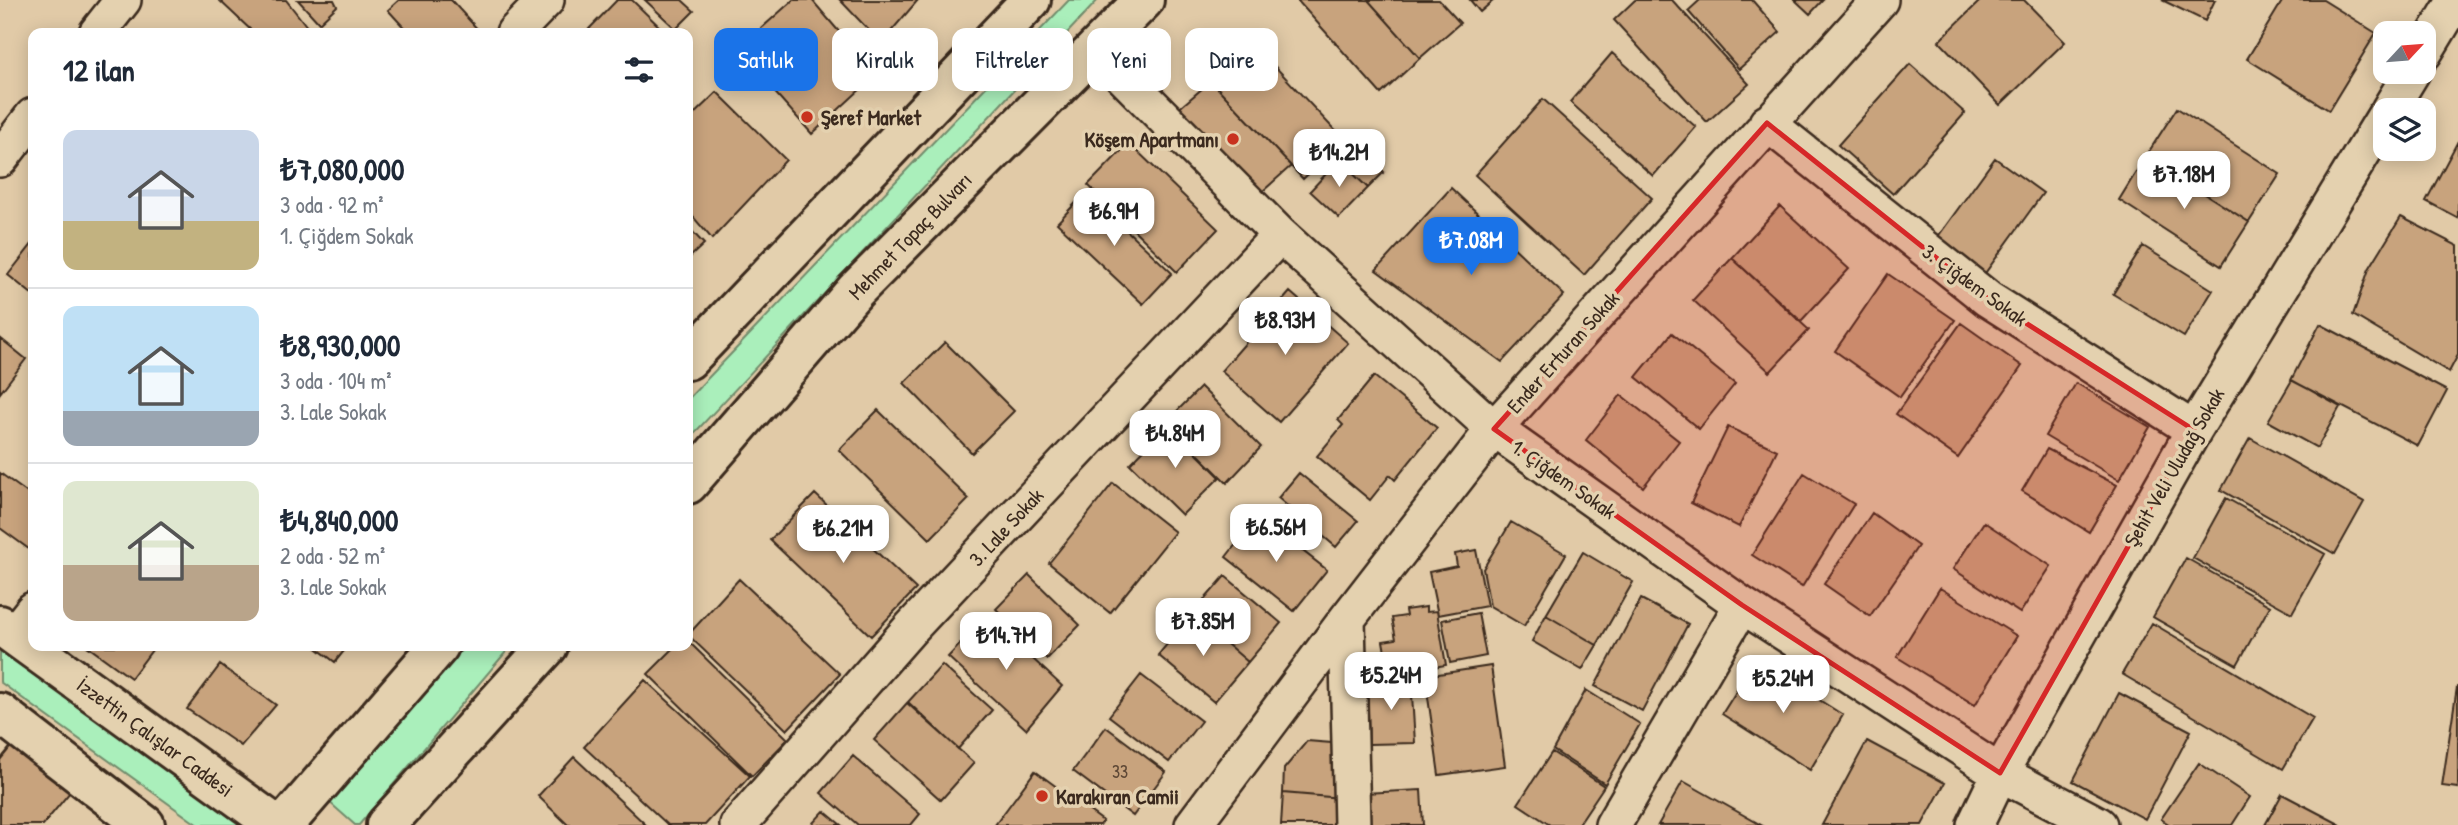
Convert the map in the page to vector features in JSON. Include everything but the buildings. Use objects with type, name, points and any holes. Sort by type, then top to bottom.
[{"type":"main road","points":[[693,355],[1031,0]]},
{"type":"main road","name":"Mehmet Topaç Bulvarı","points":[[1115,28],[1144,0]]},
{"type":"main road","name":"Mehmet Topaç Bulvarı","points":[[693,478],[855,290],[1087,56]]},
{"type":"main road","name":"İzzettin Çalışlar Caddesi","points":[[52,651],[276,825]]},
{"type":"main road","points":[[284,825],[435,651]]},
{"type":"main road","points":[[386,825],[543,651]]},
{"type":"main road","points":[[0,713],[145,825]]},
{"type":"street","points":[[101,28],[123,0]]},
{"type":"street","points":[[519,28],[546,0]]},
{"type":"street","name":"Ender Erturan Sokak","points":[[1193,825],[1494,429],[1767,123],[1881,0]]},
{"type":"street","points":[[2436,33],[2456,0]]},
{"type":"street","name":"1. Çiğdem Sokak","points":[[1138,91],[1280,235],[1494,429],[1742,605],[2000,773],[2099,825]]},
{"type":"street","points":[[0,159],[28,123]]},
{"type":"street","name":"3. Çiğdem Sokak","points":[[1767,123],[1988,299],[2194,430]]},
{"type":"street","name":"Şehit Veli Uludağ Sokak","points":[[1975,825],[2000,773],[2194,430],[2373,136]]},
{"type":"street","name":"3. Lale Sokak","points":[[738,825],[911,628],[1280,235]]},
{"type":"street","points":[[1613,825],[1742,605]]},
{"type":"street","points":[[1347,619],[1352,825]]},
{"type":"highlighted area","points":[[1767,123],[1988,299],[2194,430],[2000,773],[1742,605],[1494,429]]},
{"type":"green space","points":[[1069,0],[1098,0],[1072,28],[1042,28]]},
{"type":"green space","points":[[982,91],[1013,91],[693,435],[693,394]]},
{"type":"green space","points":[[0,651],[241,821],[239,825],[198,825],[0,682]]},
{"type":"green space","points":[[461,651],[507,651],[359,825],[355,825],[328,801]]},
{"type":"place","name":"Şeref Market","points":[[807,117]]},
{"type":"place","name":"Köşem Apartmanı","points":[[1233,139]]},
{"type":"place","name":"Karakıran Camii","points":[[1042,796]]}]
